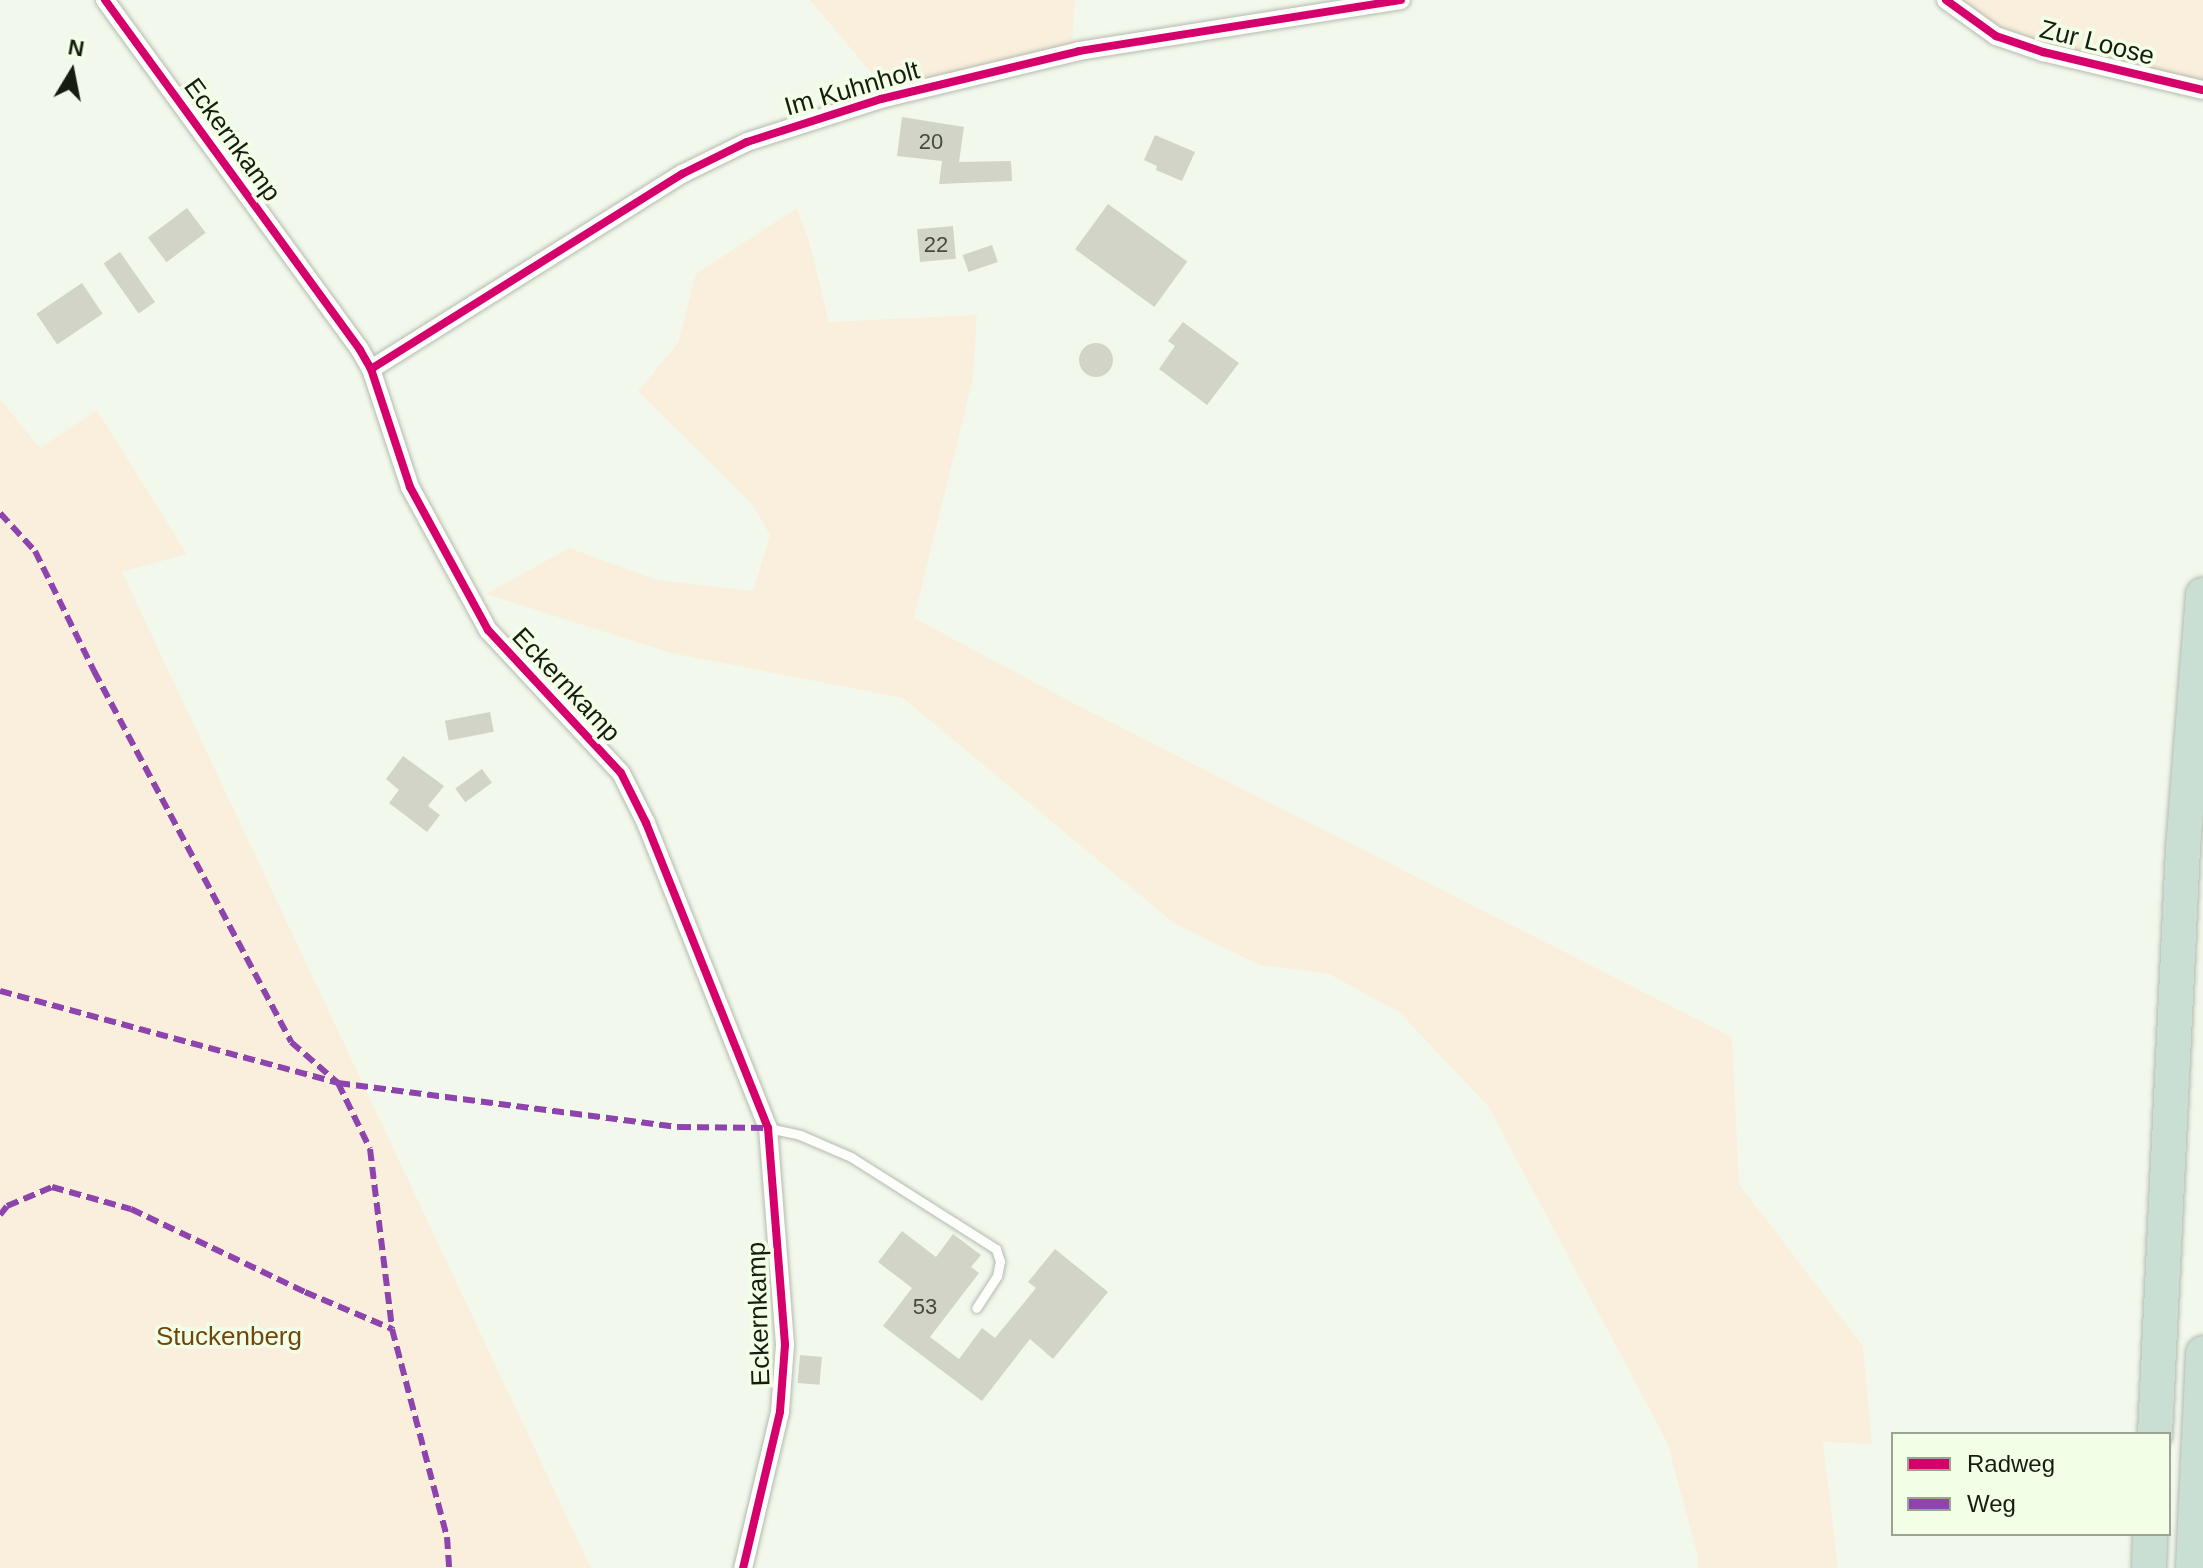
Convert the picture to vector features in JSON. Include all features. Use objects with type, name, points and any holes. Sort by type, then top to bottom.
[{"type":"highway","points":[[2155,1432],[2183,849],[2203,595]]},
{"type":"highway","points":[[2193,1568],[2203,1353]]},
{"type":"highway","points":[[2149,1568],[2150,1536]]},
{"type":"street","name":"Eckernkamp","points":[[105,0],[371,369],[410,487],[470,601],[513,660],[621,773],[646,823],[768,1128],[785,1345],[780,1412],[743,1568]]},
{"type":"street","name":"Im Kuhnholt","points":[[371,369],[670,181],[762,137],[881,99],[1079,51],[1401,0]]},
{"type":"street","name":"Zur Loose","points":[[1946,0],[1996,36],[2043,52],[2203,90]]},
{"type":"lane","points":[[768,1128],[800,1135],[851,1157],[990,1243],[999,1254],[999,1269],[976,1308]]},
{"type":"green space","points":[[810,0],[1075,0],[1072,44],[884,88]]},
{"type":"green space","points":[[1946,0],[2203,0],[2203,90],[2043,52]]},
{"type":"green space","points":[[797,208],[809,241],[829,322],[977,315],[973,378],[914,618],[1075,704],[1732,1037],[1739,1184],[1863,1346],[1872,1444],[1823,1442],[1838,1568],[1697,1568],[1698,1557],[1667,1442],[1488,1106],[1399,1012],[1329,974],[1260,965],[1175,924],[903,698],[671,653],[486,594],[569,548],[657,580],[753,591],[770,535],[753,505],[638,391],[678,343],[696,274]]},
{"type":"green space","name":"Stuckenberg","points":[[0,399],[40,448],[97,410],[187,554],[122,572],[591,1568],[0,1568]]},
{"type":"building","points":[[902,117],[964,127],[959,162],[1011,161],[1012,181],[939,184],[942,161],[897,156]]},
{"type":"building","points":[[1155,135],[1195,152],[1182,181],[1156,170],[1157,166],[1144,160]]},
{"type":"building","points":[[1108,204],[1187,262],[1154,307],[1075,249]]},
{"type":"building","points":[[187,208],[206,233],[167,262],[148,237]]},
{"type":"building","points":[[953,226],[956,259],[920,262],[917,229]]},
{"type":"building","points":[[992,245],[998,262],[969,272],[963,255]]},
{"type":"building","points":[[120,252],[155,302],[139,313],[104,263]]},
{"type":"building","points":[[82,283],[103,314],[57,344],[36,314]]},
{"type":"building","points":[[1183,322],[1239,363],[1207,405],[1159,369],[1175,346],[1168,341]]},
{"type":"building","points":[[1096,343],[1108,348],[1113,360],[1108,372],[1096,377],[1084,372],[1079,360],[1084,348]]},
{"type":"building","points":[[490,712],[494,732],[449,740],[445,721]]},
{"type":"building","points":[[403,756],[444,786],[428,806],[440,815],[427,832],[389,803],[399,790],[386,779]]},
{"type":"building","points":[[482,769],[492,783],[465,802],[455,788]]},
{"type":"building","points":[[902,1231],[936,1257],[953,1234],[981,1255],[971,1267],[979,1273],[930,1337],[959,1359],[982,1328],[995,1338],[1036,1288],[1028,1282],[1055,1249],[1108,1292],[1053,1359],[1030,1339],[982,1401],[883,1326],[912,1288],[878,1262]]},
{"type":"building","points":[[800,1355],[822,1357],[819,1385],[798,1383]]},
{"type":"marked path","points":[[0,513],[35,551],[94,671],[291,1042],[338,1083],[370,1149],[392,1329],[447,1537],[449,1568]]},
{"type":"marked path","points":[[0,991],[338,1083],[679,1127],[768,1128]]},
{"type":"marked path","points":[[0,1215],[7,1206],[52,1187],[131,1209],[305,1292],[392,1329]]},
{"type":"cycle path","points":[[105,0],[360,350],[371,369],[410,487],[488,630],[621,773],[646,823],[768,1128],[785,1345],[780,1412],[743,1568]]},
{"type":"cycle path","points":[[371,369],[682,174],[747,142],[881,99],[1079,51],[1401,0]]},
{"type":"cycle path","points":[[1946,0],[1996,36],[2043,52],[2203,90]]}]
